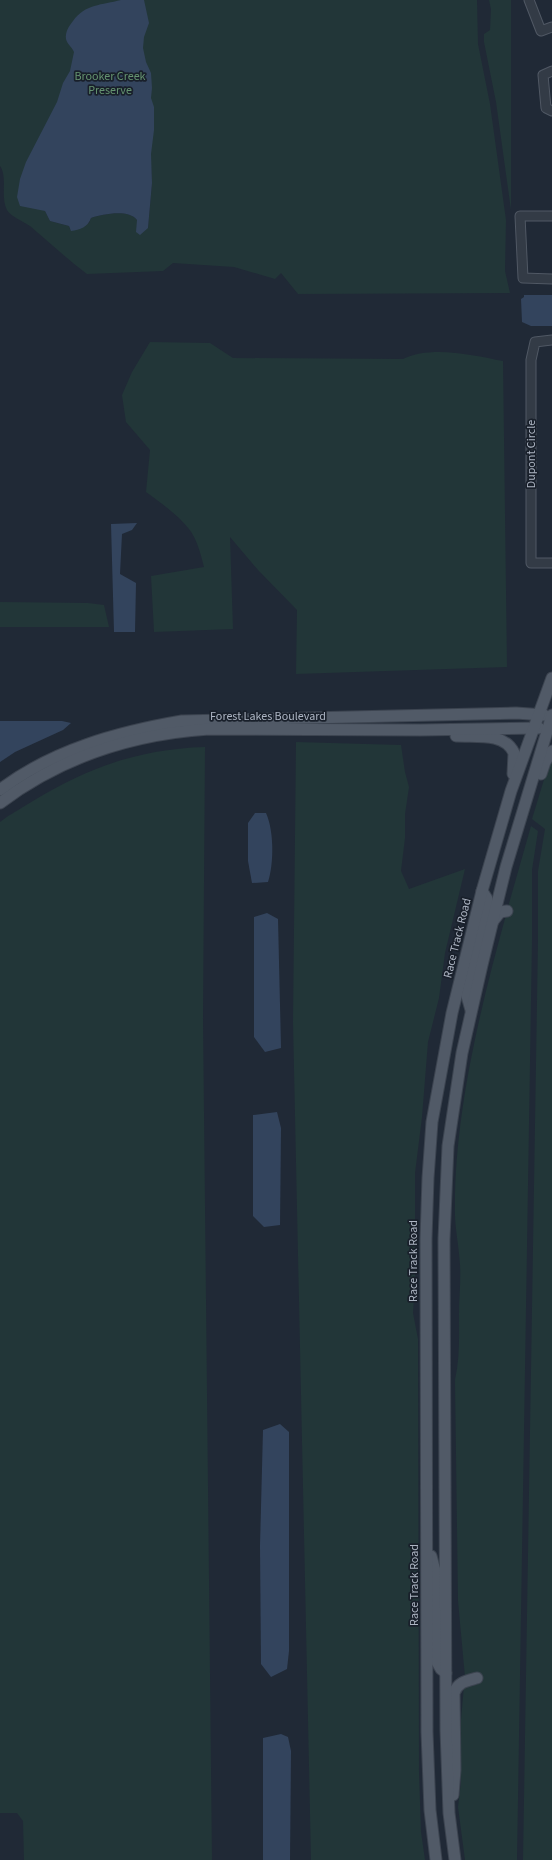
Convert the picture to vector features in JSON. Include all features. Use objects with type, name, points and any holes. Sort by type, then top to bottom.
[{"type":"main road","name":"Race Track Road","points":[[436,1860],[430,1810],[428,1775],[426,1239],[429,1154],[437,1088],[452,1013],[482,891],[511,791],[552,678]]},
{"type":"main road","name":"Forest Lakes Boulevard","points":[[0,790],[30,772],[83,745],[140,729],[182,722],[284,718],[538,714],[552,716]]},
{"type":"main road","points":[[455,1860],[449,1811],[446,1758],[445,1202],[452,1114],[472,1011],[506,867],[550,728],[552,716]]},
{"type":"main road","name":"Forest Lakes Boulevard","points":[[0,803],[34,780],[56,768],[87,755],[148,736],[209,730],[550,728]]},
{"type":"main road","points":[[312,729],[327,733],[438,735],[497,738],[506,743],[514,753],[515,762],[511,791]]},
{"type":"main road","points":[[499,895],[506,886],[510,876],[545,762],[552,751]]},
{"type":"main road","points":[[472,1011],[467,996],[488,909],[487,899],[482,891]]},
{"type":"main road","points":[[492,923],[500,912],[507,911]]},
{"type":"main road","points":[[427,1546],[435,1571],[437,1662],[441,1669],[446,1673]]},
{"type":"main road","points":[[449,1811],[455,1780],[454,1693],[456,1688],[461,1683],[477,1678]]},
{"type":"street","points":[[529,0],[541,31],[552,27]]},
{"type":"street","points":[[552,71],[543,75],[546,108],[552,111]]},
{"type":"street","points":[[552,216],[520,216],[523,278],[552,279]]},
{"type":"street","name":"Dupont Circle","points":[[552,340],[535,342],[531,360],[531,563],[552,563]]},
{"type":"green space","name":"Brooker Creek Preserve","points":[[0,0],[477,0],[478,44],[490,104],[506,220],[505,271],[510,293],[298,294],[281,273],[275,279],[234,267],[173,263],[163,271],[87,274],[30,226],[14,217],[7,210],[4,199],[3,176],[0,166]],"holes":[[[151,166],[152,183],[148,228],[137,227],[137,220],[128,214],[116,213],[91,218],[89,223],[70,229],[69,226],[50,221],[45,211],[40,209]]]},
{"type":"green space","points":[[489,0],[511,0],[511,210],[496,102],[484,42],[484,34],[490,30],[491,9]]},
{"type":"green space","points":[[150,342],[210,343],[233,358],[403,359],[426,353],[452,352],[503,361],[507,667],[296,674],[297,610],[258,570],[230,537],[233,629],[154,632],[151,576],[204,567],[200,552],[189,529],[175,514],[146,492],[150,450],[126,422],[122,395],[132,372]]},
{"type":"green space","points":[[0,602],[88,603],[104,605],[109,627],[0,627]]},
{"type":"green space","points":[[296,742],[401,745],[409,787],[405,814],[405,838],[401,871],[409,889],[465,869],[445,953],[439,998],[428,1042],[422,1117],[415,1173],[415,1282],[413,1313],[418,1339],[419,1772],[421,1832],[425,1860],[311,1860],[293,1022]]},
{"type":"green space","points":[[205,747],[203,1019],[212,1860],[24,1860],[23,1821],[17,1813],[0,1813],[0,822],[74,778],[116,762],[137,756],[181,748]]},
{"type":"green space","points":[[552,759],[552,1860],[523,1860],[538,871],[545,829],[532,819],[549,763]]},
{"type":"green space","points":[[531,826],[538,831],[532,870],[517,1860],[465,1860],[458,1807],[461,1782],[459,1741],[464,1686],[481,1682],[480,1674],[465,1677],[458,1601],[455,1380],[459,1347],[460,1271],[455,1212],[456,1169],[459,1133],[471,1058],[487,985],[506,915],[510,916],[511,908],[508,907]]},
{"type":"water","points":[[121,0],[144,0],[149,23],[144,37],[143,48],[146,62],[151,73],[151,98],[154,107],[154,130],[151,154],[152,183],[148,228],[140,235],[136,232],[137,220],[128,214],[116,213],[91,218],[88,224],[83,228],[71,231],[69,226],[50,221],[45,211],[20,206],[17,197],[20,179],[26,162],[57,102],[63,83],[70,71],[74,52],[66,39],[66,34],[69,27],[78,15],[88,8]]},
{"type":"water","points":[[524,295],[552,295],[552,326],[531,326],[522,322],[521,299]]},
{"type":"water","points":[[137,523],[132,530],[122,534],[120,574],[136,583],[135,632],[114,632],[111,524]]},
{"type":"water","points":[[0,721],[62,721],[71,723],[63,730],[15,752],[0,762]]},
{"type":"water","points":[[255,813],[266,813],[271,829],[272,857],[268,882],[252,883],[248,861],[248,823]]},
{"type":"water","points":[[267,913],[278,919],[281,1048],[265,1052],[254,1037],[254,917]]},
{"type":"water","points":[[277,1112],[281,1128],[280,1225],[264,1227],[253,1216],[253,1115]]},
{"type":"water","points":[[280,1424],[289,1432],[289,1651],[287,1669],[271,1677],[261,1664],[260,1546],[263,1430]]},
{"type":"water","points":[[281,1734],[288,1737],[291,1751],[290,1860],[263,1860],[263,1738]]}]
